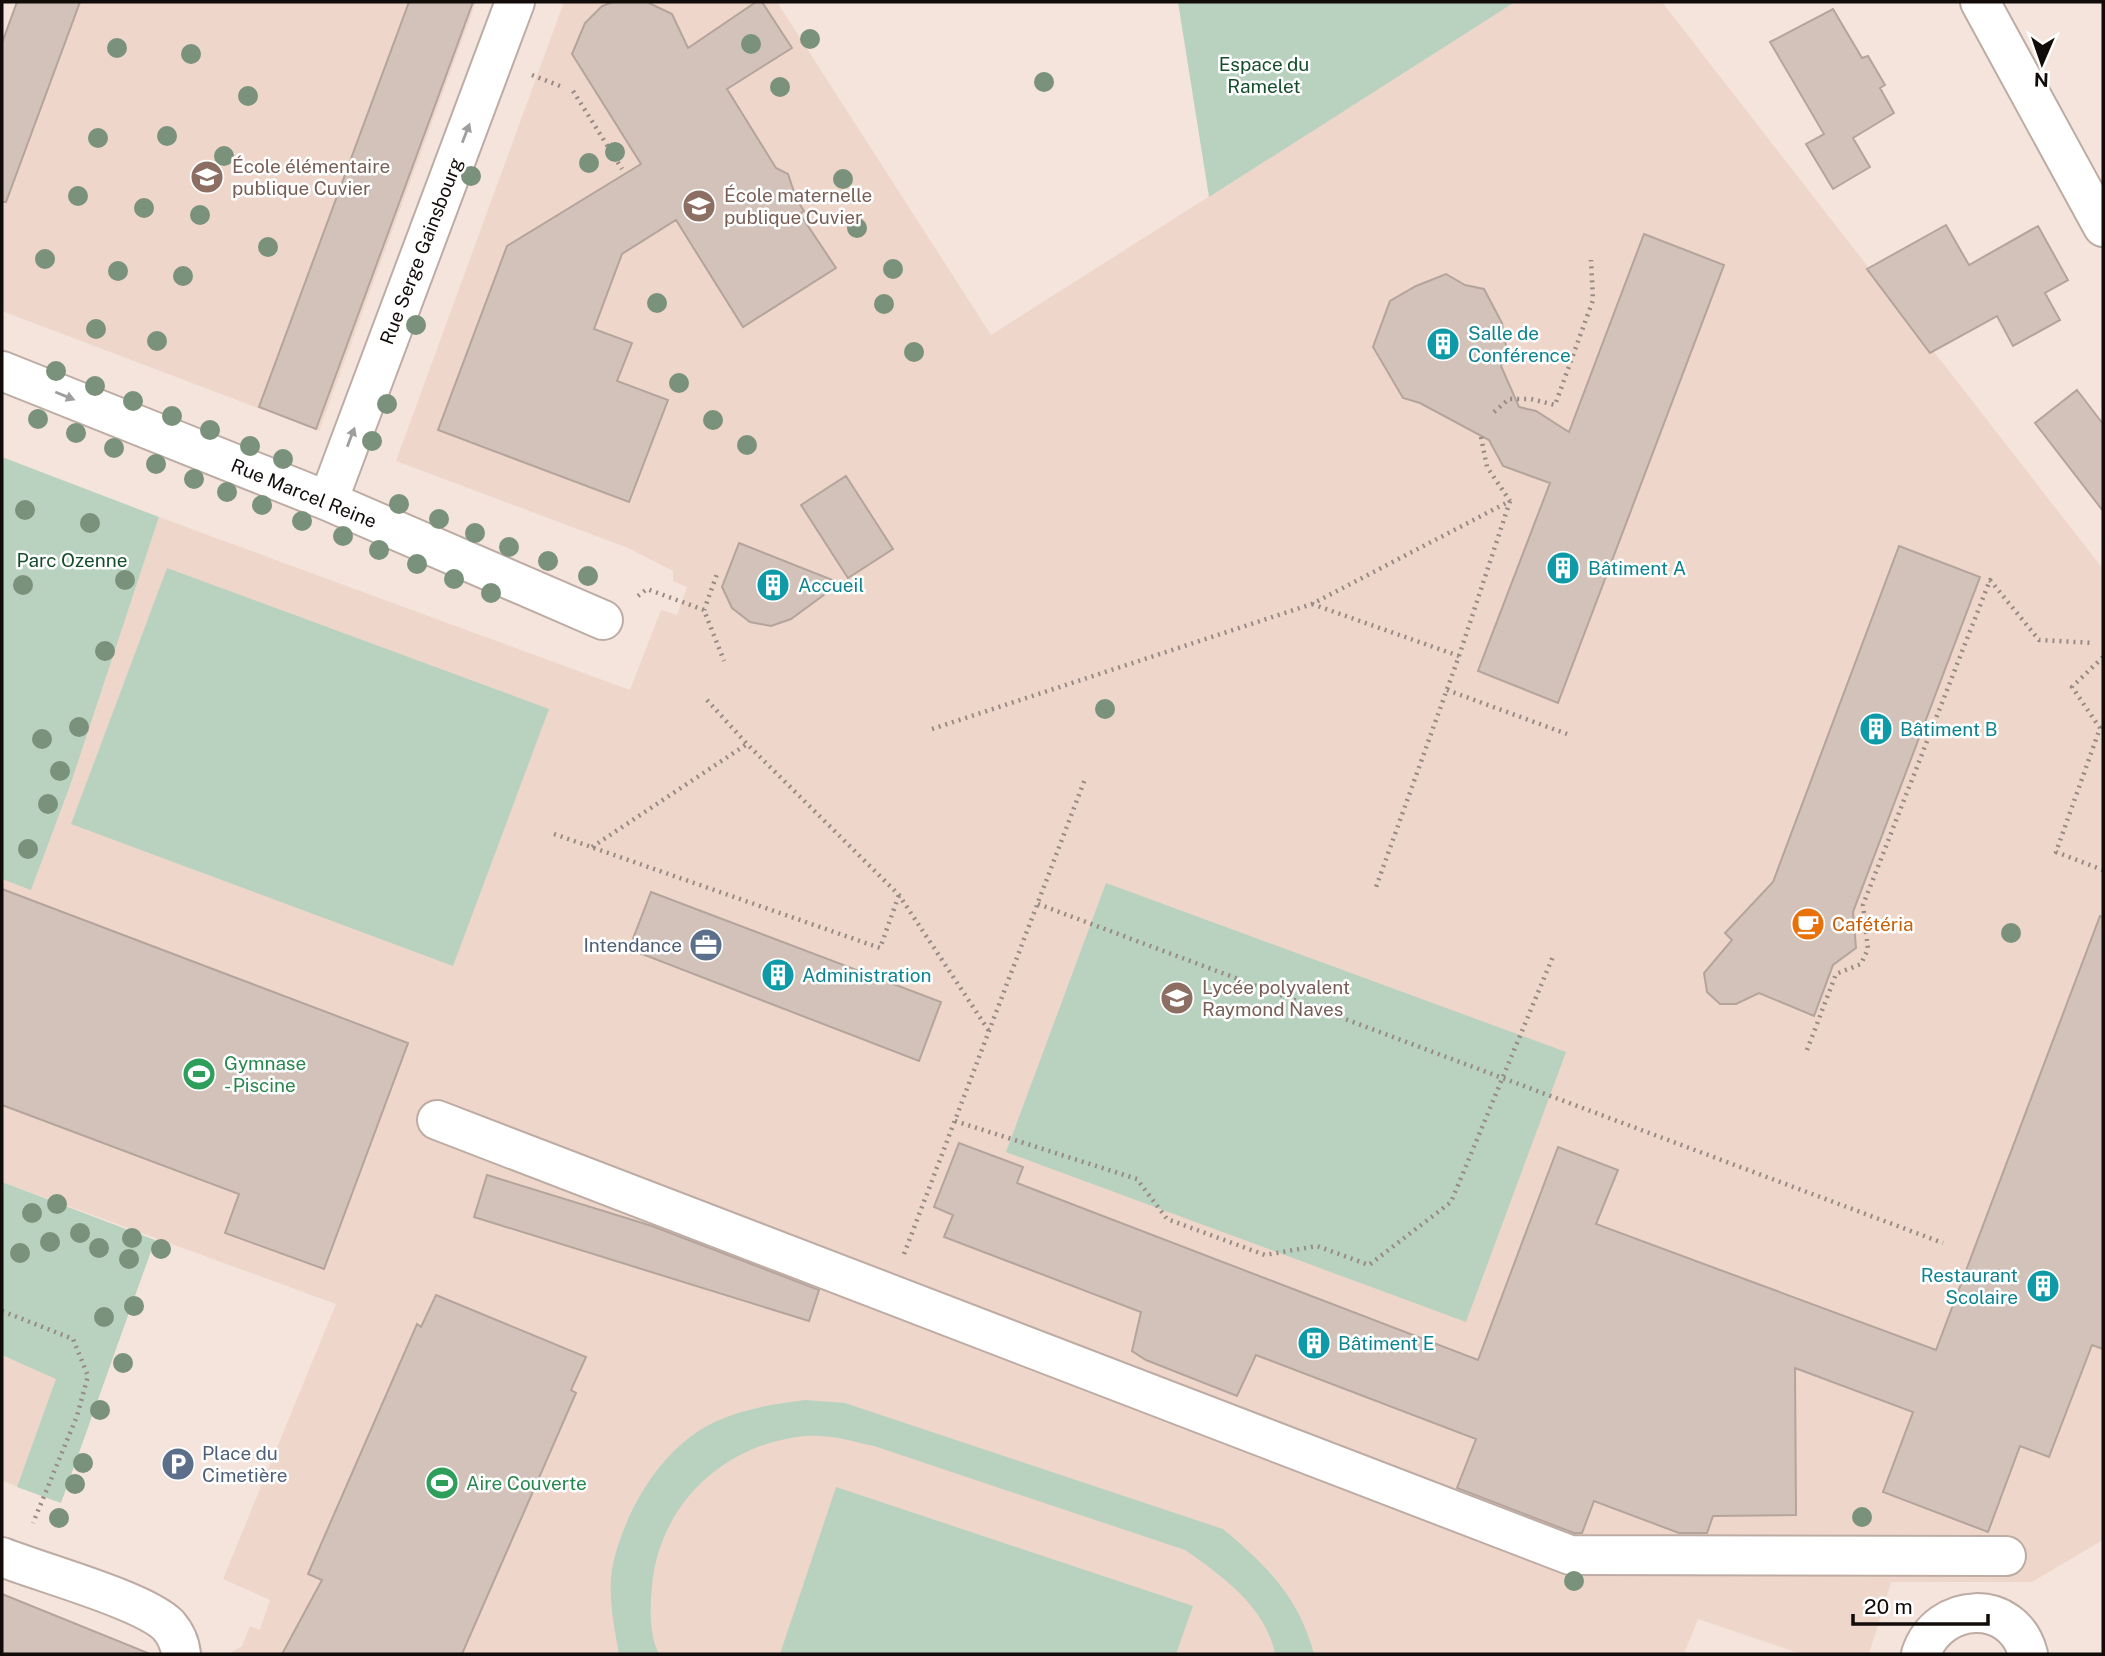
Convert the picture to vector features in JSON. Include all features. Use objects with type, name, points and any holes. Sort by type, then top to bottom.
[{"type":"street","name":"Rue Serge Gainsbourg","points":[[328,501],[515,2]]},
{"type":"street","points":[[1980,2],[2103,228]]},
{"type":"street","name":"Rue Marcel Reine","points":[[2,371],[328,501],[603,620]]},
{"type":"street","points":[[437,1120],[1570,1555],[2006,1556]]},
{"type":"street","points":[[9,1560],[145,1611],[167,1625],[180,1644],[181,1654]]},
{"type":"street","points":[[1921,1654],[1939,1625],[1972,1612],[2006,1621],[2022,1638],[2028,1654]]},
{"type":"path","points":[[537,77],[560,86]]},
{"type":"path","points":[[573,91],[622,169]]},
{"type":"path","points":[[1494,412],[1509,398],[1531,399],[1555,405],[1593,300],[1591,260]]},
{"type":"path","points":[[1481,437],[1480,445],[1487,467],[1510,501]]},
{"type":"path","points":[[932,729],[1312,604],[1510,501]]},
{"type":"path","points":[[1376,887],[1459,656],[1510,501]]},
{"type":"path","points":[[717,574],[704,610],[724,662]]},
{"type":"path","points":[[1807,1050],[1836,974],[1861,964],[1868,949],[1863,905],[1990,580],[2039,640],[2094,643]]},
{"type":"path","points":[[681,602],[704,610]]},
{"type":"path","points":[[1312,604],[1459,656]]},
{"type":"path","points":[[2103,657],[2072,687],[2100,728],[2056,852],[2103,870]]},
{"type":"path","points":[[1447,690],[1567,734]]},
{"type":"path","points":[[707,700],[747,744],[899,895],[989,1031]]},
{"type":"path","points":[[592,847],[747,744]]},
{"type":"path","points":[[888,1293],[1085,779]]},
{"type":"path","points":[[554,834],[880,948],[899,895]]},
{"type":"path","points":[[1038,904],[1943,1243]]},
{"type":"path","points":[[955,1121],[1137,1179],[1167,1219],[1265,1255],[1317,1246],[1368,1265],[1451,1202],[1554,954]]},
{"type":"path","points":[[2,1311],[73,1339],[88,1376],[76,1416],[9,1560]]},
{"type":"shaded area","name":"École élémentaire publique Cuvier","points":[[17,2],[476,2],[319,431],[2,311],[2,42]]},
{"type":"shaded area","points":[[564,2],[777,2],[991,335],[1515,2],[1662,2],[2103,569],[2103,1540],[2032,1582],[1891,1582],[1869,1654],[1801,1654],[1698,1619],[1684,1654],[229,1654],[242,1646],[250,1626],[260,1630],[270,1600],[223,1579],[336,1304],[2,1182],[2,879],[31,889],[71,783],[159,517],[630,690],[661,610],[677,615],[687,587],[673,581],[673,571],[628,548],[396,461]]},
{"type":"shaded area","points":[[2,1355],[57,1378],[17,1487],[2,1480]]},
{"type":"green space","name":"Espace du Ramelet","points":[[1178,2],[1515,2],[1209,197]]},
{"type":"green space","name":"Parc Ozenne","points":[[2,457],[159,517],[71,783],[31,890],[2,879]]},
{"type":"green space","points":[[167,568],[549,709],[453,966],[71,824]]},
{"type":"green space","points":[[1106,883],[1566,1052],[1466,1322],[1006,1152]]},
{"type":"green space","points":[[2,1182],[155,1240],[61,1503],[17,1487],[56,1379],[2,1355]]},
{"type":"green space","points":[[805,1400],[845,1403],[1223,1529],[1254,1556],[1290,1599],[1308,1634],[1314,1654],[1275,1654],[1270,1637],[1252,1607],[1213,1570],[1185,1550],[874,1446],[840,1438],[806,1436],[776,1441],[748,1451],[723,1465],[701,1483],[682,1505],[667,1529],[657,1557],[652,1586],[652,1630],[659,1654],[619,1654],[613,1621],[611,1575],[627,1521],[650,1480],[680,1446],[717,1421],[750,1410]]},
{"type":"green space","points":[[836,1487],[1193,1606],[1176,1654],[780,1654]]},
{"type":"building","points":[[17,2],[80,2],[6,202],[2,202],[2,43]]},
{"type":"building","points":[[409,2],[473,2],[316,429],[259,407]]},
{"type":"building","points":[[613,2],[647,2],[672,14],[688,48],[756,2],[762,2],[792,48],[727,89],[776,168],[788,174],[796,198],[804,211],[800,214],[836,268],[743,327],[676,220],[622,254],[594,329],[632,343],[617,381],[668,400],[629,502],[438,430],[507,246],[641,164],[572,54],[585,23],[602,6]]},
{"type":"building","points":[[1833,9],[1862,58],[1868,56],[1885,85],[1880,88],[1894,113],[1853,138],[1870,167],[1833,189],[1806,144],[1824,134],[1770,42]]},
{"type":"building","points":[[1946,225],[1969,265],[2038,226],[2068,280],[2045,293],[2060,320],[2013,346],[1997,316],[1930,353],[1867,269]]},
{"type":"building","name":"Bâtiment A","points":[[1644,234],[1724,265],[1558,703],[1478,671],[1550,483],[1503,466],[1489,440],[1420,403],[1403,398],[1373,347],[1390,301],[1416,286],[1446,274],[1465,285],[1484,289],[1502,323],[1507,352],[1501,366],[1519,407],[1536,411],[1569,432]]},
{"type":"building","points":[[2077,390],[2103,424],[2103,511],[2035,423]]},
{"type":"building","points":[[846,476],[893,549],[848,578],[801,505]]},
{"type":"building","points":[[739,543],[840,583],[791,619],[771,626],[750,622],[732,608],[722,587]]},
{"type":"building","name":"Bâtiment B","points":[[1899,546],[1980,577],[1853,912],[1856,948],[1833,965],[1814,1016],[1759,993],[1736,1004],[1720,1004],[1707,992],[1704,973],[1732,940],[1725,933],[1773,882]]},
{"type":"building","name":"Gymnase - Piscine","points":[[2,889],[408,1043],[324,1269],[225,1233],[239,1194],[2,1105]]},
{"type":"building","name":"Administration","points":[[651,892],[941,1002],[919,1061],[629,949]]},
{"type":"building","points":[[2100,916],[2103,917],[2103,1349],[2092,1345],[2049,1457],[2020,1446],[1988,1532],[1883,1492],[1913,1412],[1795,1368],[1796,1515],[1713,1516],[1707,1533],[1679,1533],[1594,1501],[1582,1533],[1574,1533],[1457,1488],[1476,1439],[1256,1355],[1237,1396],[1146,1360],[1132,1351],[1141,1312],[944,1237],[953,1215],[934,1207],[959,1143],[1023,1167],[1017,1183],[1478,1360],[1558,1147],[1618,1170],[1596,1224],[1936,1350]]},
{"type":"building","points":[[487,1175],[652,1226],[819,1290],[809,1321],[474,1217]]},
{"type":"building","name":"Aire Couverte","points":[[436,1295],[586,1357],[571,1390],[576,1393],[462,1654],[282,1654],[322,1580],[308,1574],[417,1324],[421,1327]]},
{"type":"building","points":[[2,1594],[148,1653],[2,1654]]},
{"type":"place","name":"École élémentaire publique Cuvier","points":[[207,177]]},
{"type":"place","name":"École maternelle publique Cuvier","points":[[699,206]]},
{"type":"place","name":"Salle de Conférence","points":[[1443,344]]},
{"type":"place","name":"Bâtiment A","points":[[1563,568]]},
{"type":"place","name":"Accueil","points":[[773,585]]},
{"type":"place","name":"Bâtiment B","points":[[1876,729]]},
{"type":"place","name":"Cafétéria","points":[[1808,924]]},
{"type":"place","name":"Intendance","points":[[706,945]]},
{"type":"place","name":"Administration","points":[[778,975]]},
{"type":"place","name":"Lycée polyvalent Raymond Naves","points":[[1177,998]]},
{"type":"place","name":"Gymnase - Piscine","points":[[199,1074]]},
{"type":"place","name":"Restaurant Scolaire","points":[[2043,1286]]},
{"type":"place","name":"Bâtiment E","points":[[1314,1343]]},
{"type":"place","name":"Place du Cimetière","points":[[178,1464]]},
{"type":"place","name":"Aire Couverte","points":[[442,1483]]}]
